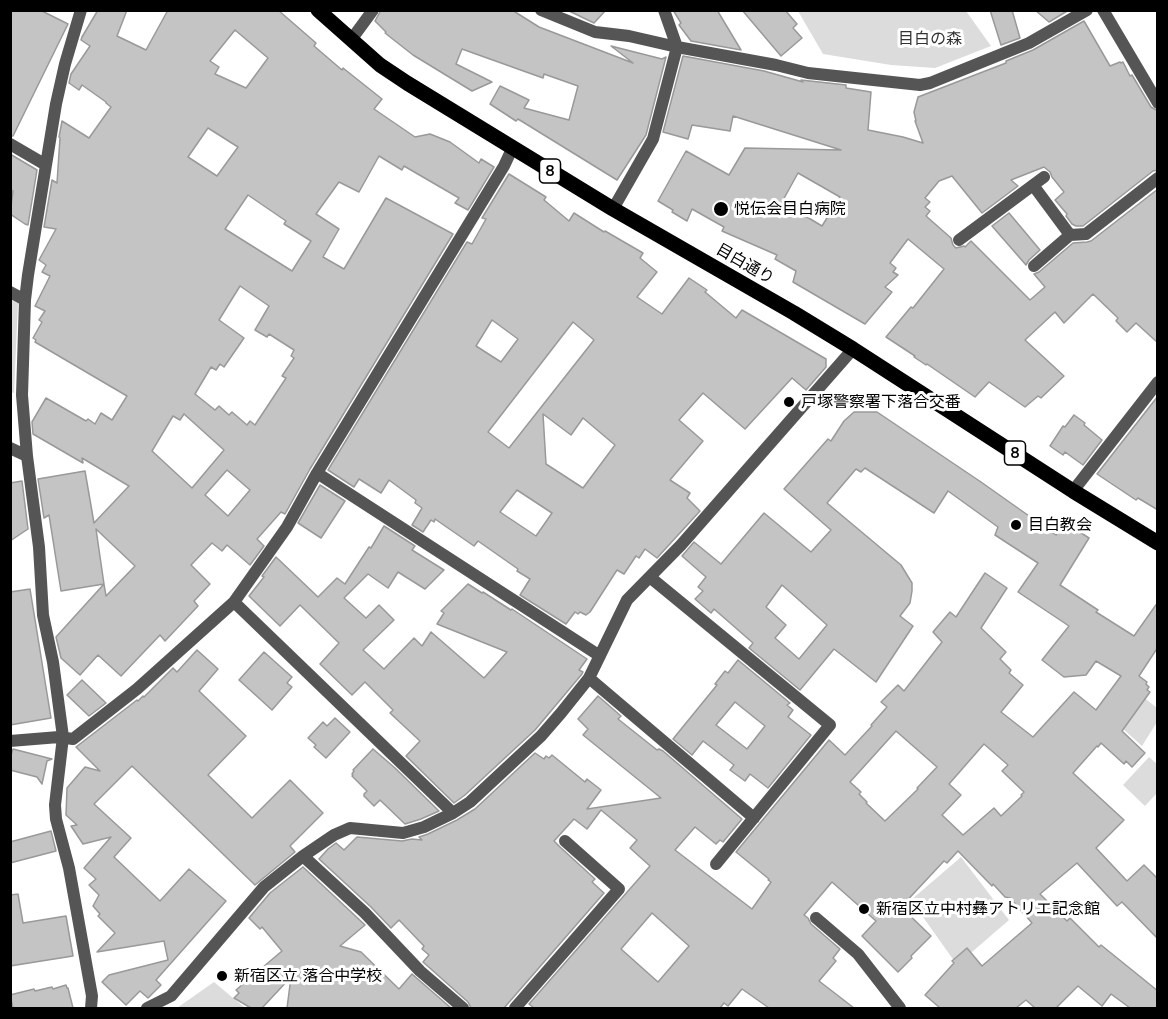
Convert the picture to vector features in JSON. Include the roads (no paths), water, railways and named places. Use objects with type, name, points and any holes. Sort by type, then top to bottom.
[{"type":"main road","name":"目白通り","points":[[318,10],[380,65],[407,83],[512,148],[853,349],[1158,543]]},
{"type":"street","points":[[81,10],[56,104],[28,274],[22,395],[27,456],[39,547],[43,615],[53,662],[63,737],[55,805],[56,819],[69,868],[92,996],[91,1008]]},
{"type":"street","points":[[351,40],[373,10]]},
{"type":"street","points":[[542,10],[595,32],[629,36],[808,73],[920,85],[1029,43],[1087,10]]},
{"type":"street","points":[[613,208],[653,139],[677,47],[664,10]]},
{"type":"street","points":[[1103,10],[1158,103]]},
{"type":"street","points":[[10,144],[46,165]]},
{"type":"street","points":[[10,741],[63,737],[73,739],[137,689],[234,602],[288,527],[317,473],[504,166],[512,148]]},
{"type":"street","points":[[959,240],[1044,177]]},
{"type":"street","points":[[1034,266],[1070,235],[1086,234],[1158,178]]},
{"type":"street","points":[[1033,185],[1070,235]]},
{"type":"street","points":[[10,292],[25,300]]},
{"type":"street","points":[[147,1008],[171,996],[264,887],[303,856],[334,835],[350,828],[403,833],[424,827],[453,813],[470,802],[541,736],[589,678],[627,600],[651,578],[853,349]]},
{"type":"street","points":[[1073,491],[1158,382]]},
{"type":"street","points":[[10,448],[27,456]]},
{"type":"street","points":[[317,473],[600,656]]},
{"type":"street","points":[[651,578],[830,726],[716,864]]},
{"type":"street","points":[[234,602],[453,813]]},
{"type":"street","points":[[589,678],[754,818]]},
{"type":"street","points":[[515,1008],[619,889],[566,840]]},
{"type":"street","points":[[303,856],[365,913],[420,971],[463,1008]]},
{"type":"street","points":[[816,918],[858,954],[900,1008]]},
{"type":"place","name":"悦伝会目白病院","points":[[721,209]]},
{"type":"place","name":"戸塚警察署下落合交番","points":[[789,402]]},
{"type":"place","name":"目白教会","points":[[1016,525]]},
{"type":"place","name":"新宿区立中村彝アトリエ記念館","points":[[864,909]]},
{"type":"place","name":"新宿区立 落合中学校","points":[[222,976]]},
{"type":"park label","name":"目白の森","points":[[930,39]]}]
